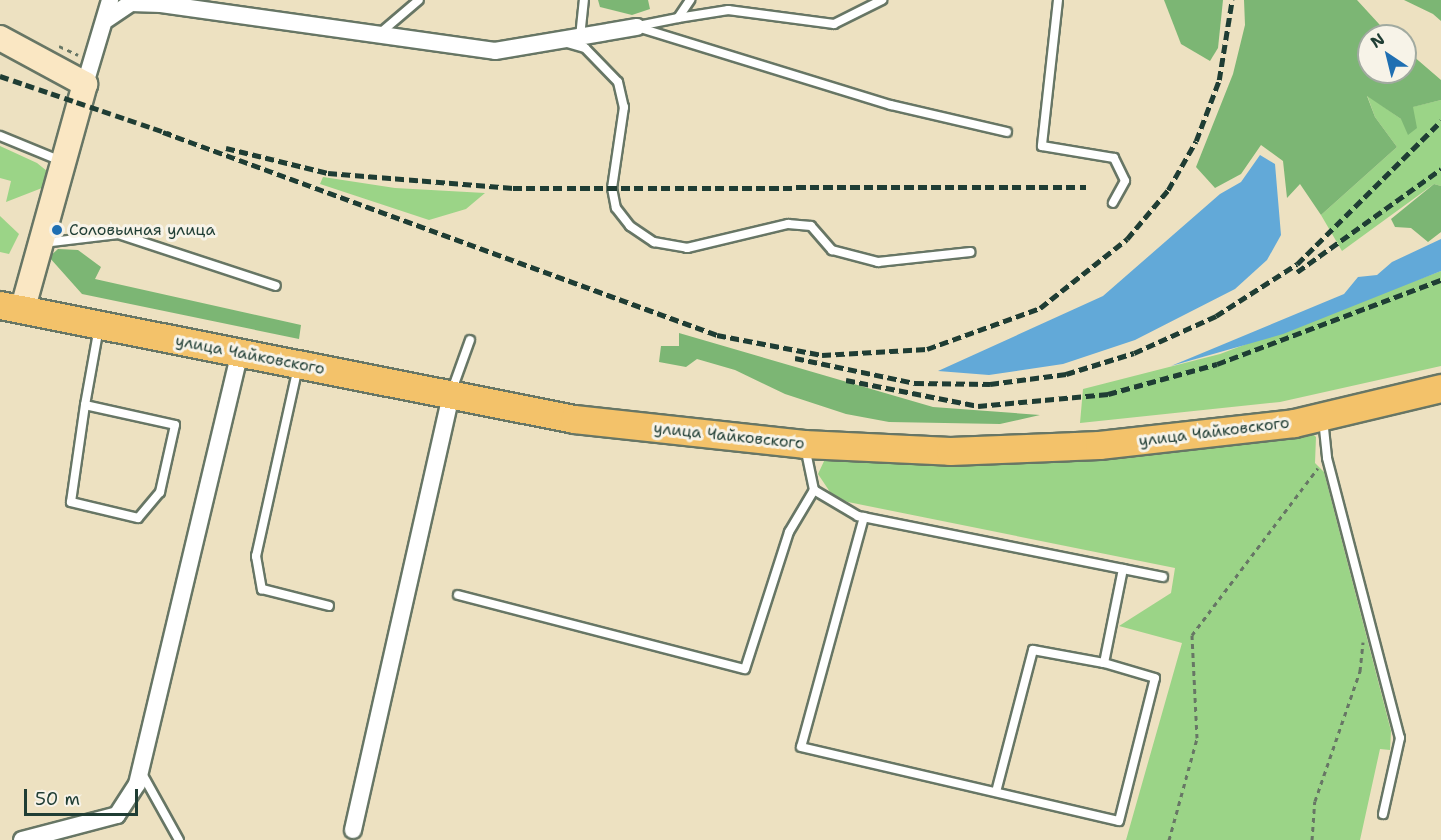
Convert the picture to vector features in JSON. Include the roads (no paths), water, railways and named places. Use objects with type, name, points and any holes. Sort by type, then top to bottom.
[{"type":"main road","points":[[0,38],[85,84],[39,244],[12,306]]},
{"type":"main road","name":"улица Чайковского","points":[[12,306],[574,419],[804,444],[1024,451],[1323,416],[1441,388]]},
{"type":"street","points":[[85,84],[107,19],[110,0]]},
{"type":"street","points":[[107,19],[134,2],[495,51],[636,27]]},
{"type":"street","points":[[22,840],[49,829],[98,823],[126,805],[137,784],[138,767],[240,353]]},
{"type":"street","points":[[353,830],[451,396]]},
{"type":"lane","points":[[376,36],[419,0]]},
{"type":"lane","points":[[580,37],[584,0]]},
{"type":"lane","points":[[678,18],[690,0]]},
{"type":"lane","points":[[636,27],[728,10],[834,24],[882,0]]},
{"type":"lane","points":[[1058,0],[1042,146],[1114,158],[1125,181],[1113,203]]},
{"type":"lane","points":[[636,27],[891,105],[1007,132]]},
{"type":"lane","points":[[556,41],[585,48],[618,82],[624,107],[612,188],[616,208],[630,226],[654,242],[687,248],[788,224],[811,226],[832,250],[878,262],[970,252]]},
{"type":"lane","points":[[0,136],[64,162]]},
{"type":"lane","points":[[39,244],[118,234],[276,286]]},
{"type":"lane","points":[[85,405],[175,425],[160,492],[138,518],[71,502],[85,405],[99,325]]},
{"type":"lane","points":[[451,396],[470,340]]},
{"type":"lane","points":[[298,364],[256,556],[262,589],[329,606]]},
{"type":"lane","points":[[1323,416],[1327,458],[1400,738],[1383,814]]},
{"type":"lane","points":[[458,595],[745,669],[789,532],[814,490],[804,444]]},
{"type":"lane","points":[[814,490],[864,517],[1163,577]]},
{"type":"lane","points":[[864,517],[801,747],[1119,821],[1155,678],[1104,663],[1034,650],[996,792]]},
{"type":"lane","points":[[1104,663],[1123,569]]},
{"type":"lane","points":[[138,767],[179,840]]},
{"type":"water","points":[[1260,155],[1275,164],[1281,235],[1267,260],[1235,289],[1135,340],[1063,364],[989,375],[938,371],[1103,296],[1220,194],[1241,182]]},
{"type":"water","points":[[1441,239],[1441,271],[1283,334],[1171,366],[1344,294],[1358,277],[1377,275],[1392,262]]},
{"type":"railway","points":[[163,132],[717,335],[822,355],[927,349],[1040,308],[1127,239],[1168,190],[1196,141],[1219,80],[1232,0]]},
{"type":"railway","points":[[0,76],[170,134]]},
{"type":"railway","points":[[795,358],[915,383],[990,384],[1066,374],[1134,353],[1216,316],[1297,264],[1441,121]]},
{"type":"railway","points":[[226,148],[328,173],[513,188],[1086,187]]},
{"type":"railway","points":[[1297,272],[1441,169]]},
{"type":"railway","points":[[846,380],[978,406],[1108,394],[1217,364],[1441,280]]},
{"type":"place","name":"Соловьиная улица","points":[[57,230]]}]
